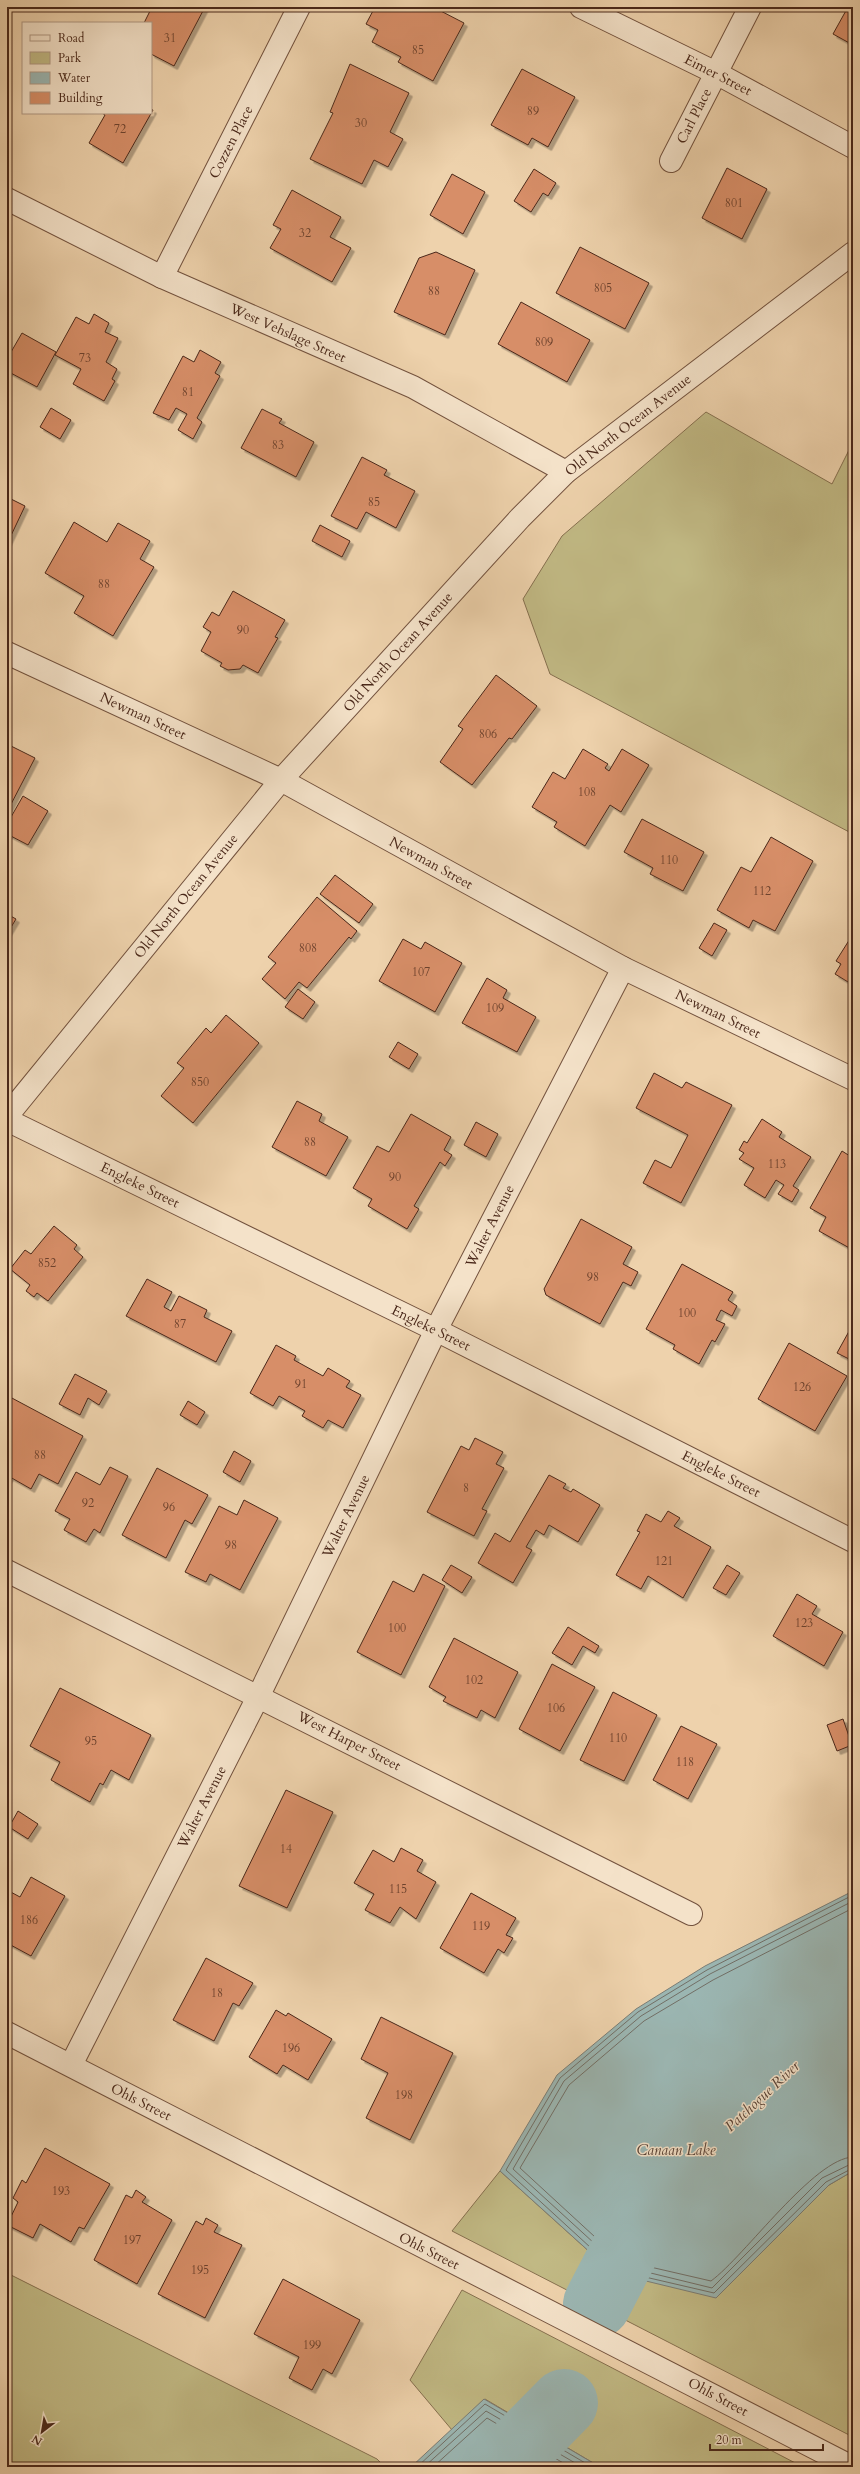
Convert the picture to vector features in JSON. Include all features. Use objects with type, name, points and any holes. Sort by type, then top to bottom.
[{"type":"street","name":"Cozzen Place","points":[[162,278],[299,7]]},
{"type":"street","name":"Eimer Street","points":[[581,7],[716,73],[853,147]]},
{"type":"street","name":"Carl Place","points":[[671,161],[750,7]]},
{"type":"street","name":"West Vehslage Street","points":[[7,199],[162,278],[413,387],[566,472]]},
{"type":"street","name":"Old North Ocean Avenue","points":[[7,1116],[281,780],[520,518],[566,472],[853,253]]},
{"type":"street","name":"Newman Street","points":[[7,653],[281,780],[624,968],[853,1079]]},
{"type":"street","name":"Walter Avenue","points":[[71,2065],[259,1695],[436,1330],[624,968]]},
{"type":"street","name":"Engleke Street","points":[[7,1120],[436,1330],[853,1541]]},
{"type":"street","name":"West Harper Street","points":[[7,1571],[259,1695],[691,1914]]},
{"type":"street","name":"Ohls Street","points":[[7,2034],[71,2065],[519,2298],[656,2365],[852,2467]]},
{"type":"green space","points":[[706,412],[832,484],[849,450],[853,450],[853,834],[550,674],[523,599],[562,536]]},
{"type":"green space","points":[[500,2171],[613,2273],[829,2185],[853,2171],[853,2437],[452,2231]]},
{"type":"green space","points":[[7,2273],[377,2459],[385,2467],[7,2467]]},
{"type":"green space","points":[[462,2290],[803,2467],[600,2467],[485,2399],[452,2430],[410,2380]]},
{"type":"water","name":"Canaan Lake","points":[[853,1891],[853,2171],[829,2185],[716,2298],[613,2273],[500,2171],[557,2075],[636,2009],[705,1966]]},
{"type":"water","points":[[484,2399],[600,2467],[411,2467]]},
{"type":"building","points":[[152,7],[205,7],[174,66],[152,55],[152,22],[144,22]]},
{"type":"building","points":[[375,7],[433,7],[464,23],[433,81],[398,62],[401,57],[372,42],[378,30],[366,24]]},
{"type":"building","points":[[848,7],[853,7],[853,45],[833,34]]},
{"type":"building","points":[[350,64],[409,93],[390,132],[403,139],[388,167],[374,160],[362,184],[310,159],[333,113],[330,112]]},
{"type":"building","points":[[522,69],[575,97],[548,147],[532,138],[528,145],[491,125]]},
{"type":"building","points":[[104,114],[151,114],[123,163],[89,143],[105,115]]},
{"type":"building","points":[[727,168],[767,189],[742,239],[702,218]]},
{"type":"building","points":[[534,169],[556,183],[548,196],[543,193],[531,212],[514,201]]},
{"type":"building","points":[[452,174],[485,192],[463,234],[430,215]]},
{"type":"building","points":[[292,190],[341,217],[330,237],[351,248],[332,282],[270,248],[281,229],[273,225]]},
{"type":"building","points":[[580,247],[649,283],[625,329],[556,293]]},
{"type":"building","points":[[436,252],[475,270],[445,335],[394,312],[419,258]]},
{"type":"building","points":[[521,302],[590,340],[567,382],[498,344]]},
{"type":"building","points":[[94,314],[109,323],[105,332],[118,338],[106,362],[117,369],[112,379],[115,381],[104,401],[73,384],[81,369],[55,355],[76,317],[89,324]]},
{"type":"building","points":[[22,333],[56,352],[37,387],[7,371],[7,359]]},
{"type":"building","points":[[200,350],[221,362],[215,373],[220,376],[197,418],[202,422],[193,439],[178,430],[187,414],[176,408],[169,420],[153,413],[183,356],[194,362]]},
{"type":"building","points":[[51,408],[71,420],[60,439],[40,427]]},
{"type":"building","points":[[262,409],[282,419],[279,423],[314,442],[296,477],[241,448]]},
{"type":"building","points":[[362,457],[387,470],[384,475],[415,491],[396,528],[366,512],[357,529],[331,516]]},
{"type":"building","points":[[7,497],[25,506],[7,544]]},
{"type":"building","points":[[74,522],[107,542],[118,523],[150,541],[140,559],[154,567],[113,636],[74,613],[84,596],[45,573]]},
{"type":"building","points":[[320,525],[350,541],[342,557],[312,541]]},
{"type":"building","points":[[233,591],[285,620],[275,637],[278,638],[258,673],[243,665],[240,669],[228,670],[220,666],[222,663],[201,651],[211,632],[203,627],[212,612],[219,616]]},
{"type":"building","points":[[496,675],[537,706],[512,739],[509,738],[472,785],[440,762],[463,729],[458,726]]},
{"type":"building","points":[[7,744],[35,758],[8,810],[7,810]]},
{"type":"building","points":[[583,749],[608,764],[605,768],[609,771],[622,749],[649,765],[621,812],[610,805],[585,846],[554,827],[557,822],[532,807],[553,772],[565,779]]},
{"type":"building","points":[[23,796],[48,811],[28,845],[7,834],[7,824]]},
{"type":"building","points":[[642,819],[704,852],[683,891],[650,874],[653,868],[624,852]]},
{"type":"building","points":[[771,837],[813,861],[775,931],[753,920],[749,928],[717,910],[741,867],[751,872]]},
{"type":"building","points":[[335,875],[373,904],[359,923],[320,894]]},
{"type":"building","points":[[317,897],[357,931],[351,939],[349,937],[307,988],[299,982],[285,999],[262,979],[276,963],[268,957]]},
{"type":"building","points":[[7,914],[16,919],[7,934]]},
{"type":"building","points":[[714,923],[727,930],[712,956],[699,948]]},
{"type":"building","points":[[853,934],[853,985],[835,974],[841,964],[836,961]]},
{"type":"building","points":[[403,939],[421,949],[425,942],[462,963],[435,1012],[379,981]]},
{"type":"building","points":[[487,978],[507,990],[503,998],[536,1017],[517,1052],[462,1023]]},
{"type":"building","points":[[298,989],[315,1002],[303,1019],[285,1007]]},
{"type":"building","points":[[226,1015],[259,1043],[193,1123],[161,1096],[184,1068],[177,1063],[206,1028],[211,1033]]},
{"type":"building","points":[[398,1042],[418,1054],[409,1069],[389,1057]]},
{"type":"building","points":[[654,1073],[682,1088],[686,1082],[732,1105],[681,1203],[643,1183],[655,1160],[671,1168],[688,1135],[636,1108]]},
{"type":"building","points":[[297,1101],[322,1114],[319,1121],[348,1137],[326,1176],[272,1147]]},
{"type":"building","points":[[411,1114],[451,1137],[444,1150],[452,1155],[445,1166],[440,1162],[414,1206],[419,1209],[407,1229],[368,1206],[372,1199],[353,1188],[377,1146],[389,1152]]},
{"type":"building","points":[[762,1119],[782,1132],[779,1137],[811,1157],[793,1186],[799,1190],[792,1202],[778,1194],[784,1185],[776,1180],[765,1198],[744,1185],[754,1168],[739,1159],[744,1153],[739,1150],[744,1141],[747,1143]]},
{"type":"building","points":[[476,1122],[498,1134],[486,1157],[464,1145]]},
{"type":"building","points":[[842,1151],[853,1158],[853,1250],[819,1231],[826,1217],[810,1208]]},
{"type":"building","points":[[581,1219],[632,1247],[623,1264],[638,1272],[631,1286],[623,1282],[600,1324],[546,1295],[544,1289]]},
{"type":"building","points":[[54,1226],[77,1245],[74,1249],[83,1257],[48,1301],[37,1293],[34,1297],[26,1291],[30,1285],[10,1269],[25,1250],[31,1254]]},
{"type":"building","points":[[682,1264],[733,1292],[728,1300],[737,1306],[732,1316],[721,1310],[716,1320],[725,1324],[715,1342],[712,1340],[699,1364],[673,1349],[675,1345],[646,1329]]},
{"type":"building","points":[[147,1279],[172,1292],[164,1307],[171,1311],[179,1296],[207,1310],[204,1317],[232,1331],[216,1362],[126,1316]]},
{"type":"building","points":[[853,1324],[853,1361],[837,1353]]},
{"type":"building","points":[[789,1343],[847,1376],[815,1431],[758,1399]]},
{"type":"building","points":[[276,1345],[296,1356],[294,1360],[323,1376],[328,1368],[350,1381],[346,1387],[361,1395],[343,1428],[328,1420],[323,1428],[302,1416],[305,1411],[279,1396],[273,1406],[250,1393]]},
{"type":"building","points":[[75,1374],[107,1391],[99,1405],[88,1398],[80,1415],[59,1404]]},
{"type":"building","points":[[10,1397],[83,1436],[58,1484],[39,1474],[31,1489],[10,1477],[7,1481],[7,1403]]},
{"type":"building","points":[[188,1401],[205,1412],[197,1425],[180,1415]]},
{"type":"building","points":[[475,1438],[503,1452],[496,1464],[504,1468],[482,1509],[487,1511],[474,1536],[427,1512],[461,1446],[469,1450]]},
{"type":"building","points":[[234,1451],[251,1461],[240,1482],[223,1472]]},
{"type":"building","points":[[110,1467],[128,1476],[100,1533],[94,1529],[86,1542],[64,1530],[70,1519],[55,1511],[76,1472],[100,1485]]},
{"type":"building","points":[[157,1468],[208,1495],[192,1524],[185,1520],[166,1558],[122,1535]]},
{"type":"building","points":[[549,1475],[566,1484],[563,1488],[571,1492],[573,1489],[600,1505],[578,1542],[549,1525],[544,1535],[536,1530],[526,1547],[532,1550],[513,1583],[478,1563],[495,1533],[510,1542]]},
{"type":"building","points":[[244,1500],[278,1518],[240,1590],[210,1574],[206,1582],[185,1572],[219,1506],[237,1515]]},
{"type":"building","points":[[668,1511],[680,1518],[674,1526],[711,1547],[683,1598],[648,1576],[641,1589],[616,1575],[640,1532],[637,1531],[646,1514],[661,1522]]},
{"type":"building","points":[[451,1565],[472,1577],[462,1593],[442,1580]]},
{"type":"building","points":[[727,1565],[740,1573],[726,1595],[713,1588]]},
{"type":"building","points":[[423,1574],[445,1586],[401,1675],[357,1652],[393,1581],[414,1592]]},
{"type":"building","points":[[797,1594],[817,1606],[812,1614],[843,1632],[824,1666],[773,1636]]},
{"type":"building","points":[[568,1627],[599,1646],[595,1653],[583,1646],[572,1665],[552,1653]]},
{"type":"building","points":[[454,1638],[518,1672],[495,1718],[481,1710],[477,1718],[443,1701],[446,1697],[429,1687]]},
{"type":"building","points":[[552,1664],[595,1687],[560,1751],[519,1729]]},
{"type":"building","points":[[60,1688],[151,1735],[129,1780],[111,1770],[103,1785],[100,1783],[90,1802],[51,1780],[60,1762],[30,1746]]},
{"type":"building","points":[[613,1692],[657,1715],[624,1781],[580,1760]]},
{"type":"building","points":[[843,1719],[852,1745],[837,1751],[827,1725]]},
{"type":"building","points":[[681,1726],[717,1744],[688,1799],[653,1780]]},
{"type":"building","points":[[286,1790],[333,1812],[287,1908],[239,1886]]},
{"type":"building","points":[[18,1811],[38,1824],[28,1839],[9,1827]]},
{"type":"building","points":[[401,1848],[423,1860],[417,1871],[436,1882],[416,1919],[400,1907],[390,1923],[365,1910],[374,1894],[354,1883],[373,1850],[394,1862]]},
{"type":"building","points":[[31,1877],[65,1896],[31,1956],[7,1943],[7,1890],[20,1897]]},
{"type":"building","points":[[471,1893],[516,1918],[506,1935],[513,1938],[504,1953],[498,1949],[484,1973],[440,1948]]},
{"type":"building","points":[[206,1958],[253,1983],[239,2006],[233,2003],[214,2041],[173,2020]]},
{"type":"building","points":[[276,2010],[286,2016],[288,2013],[332,2039],[308,2080],[283,2065],[277,2074],[249,2057]]},
{"type":"building","points":[[381,2017],[453,2053],[410,2140],[366,2118],[388,2073],[361,2059]]},
{"type":"building","points":[[45,2148],[110,2184],[84,2229],[79,2227],[71,2242],[40,2224],[33,2238],[7,2225],[18,2202],[13,2198],[22,2180],[26,2183]]},
{"type":"building","points":[[136,2190],[146,2197],[142,2202],[172,2220],[137,2284],[94,2260],[126,2195],[132,2198]]},
{"type":"building","points":[[206,2218],[218,2225],[214,2232],[242,2245],[205,2318],[158,2294],[196,2221],[203,2225]]},
{"type":"building","points":[[283,2279],[360,2320],[332,2374],[323,2369],[312,2390],[289,2378],[299,2357],[254,2334]]},
{"type":"waterway","name":"Patchogue River","points":[[597,2304],[650,2202],[660,2193]]},
{"type":"waterway","name":"Patchogue River","points":[[501,2467],[564,2403]]}]
